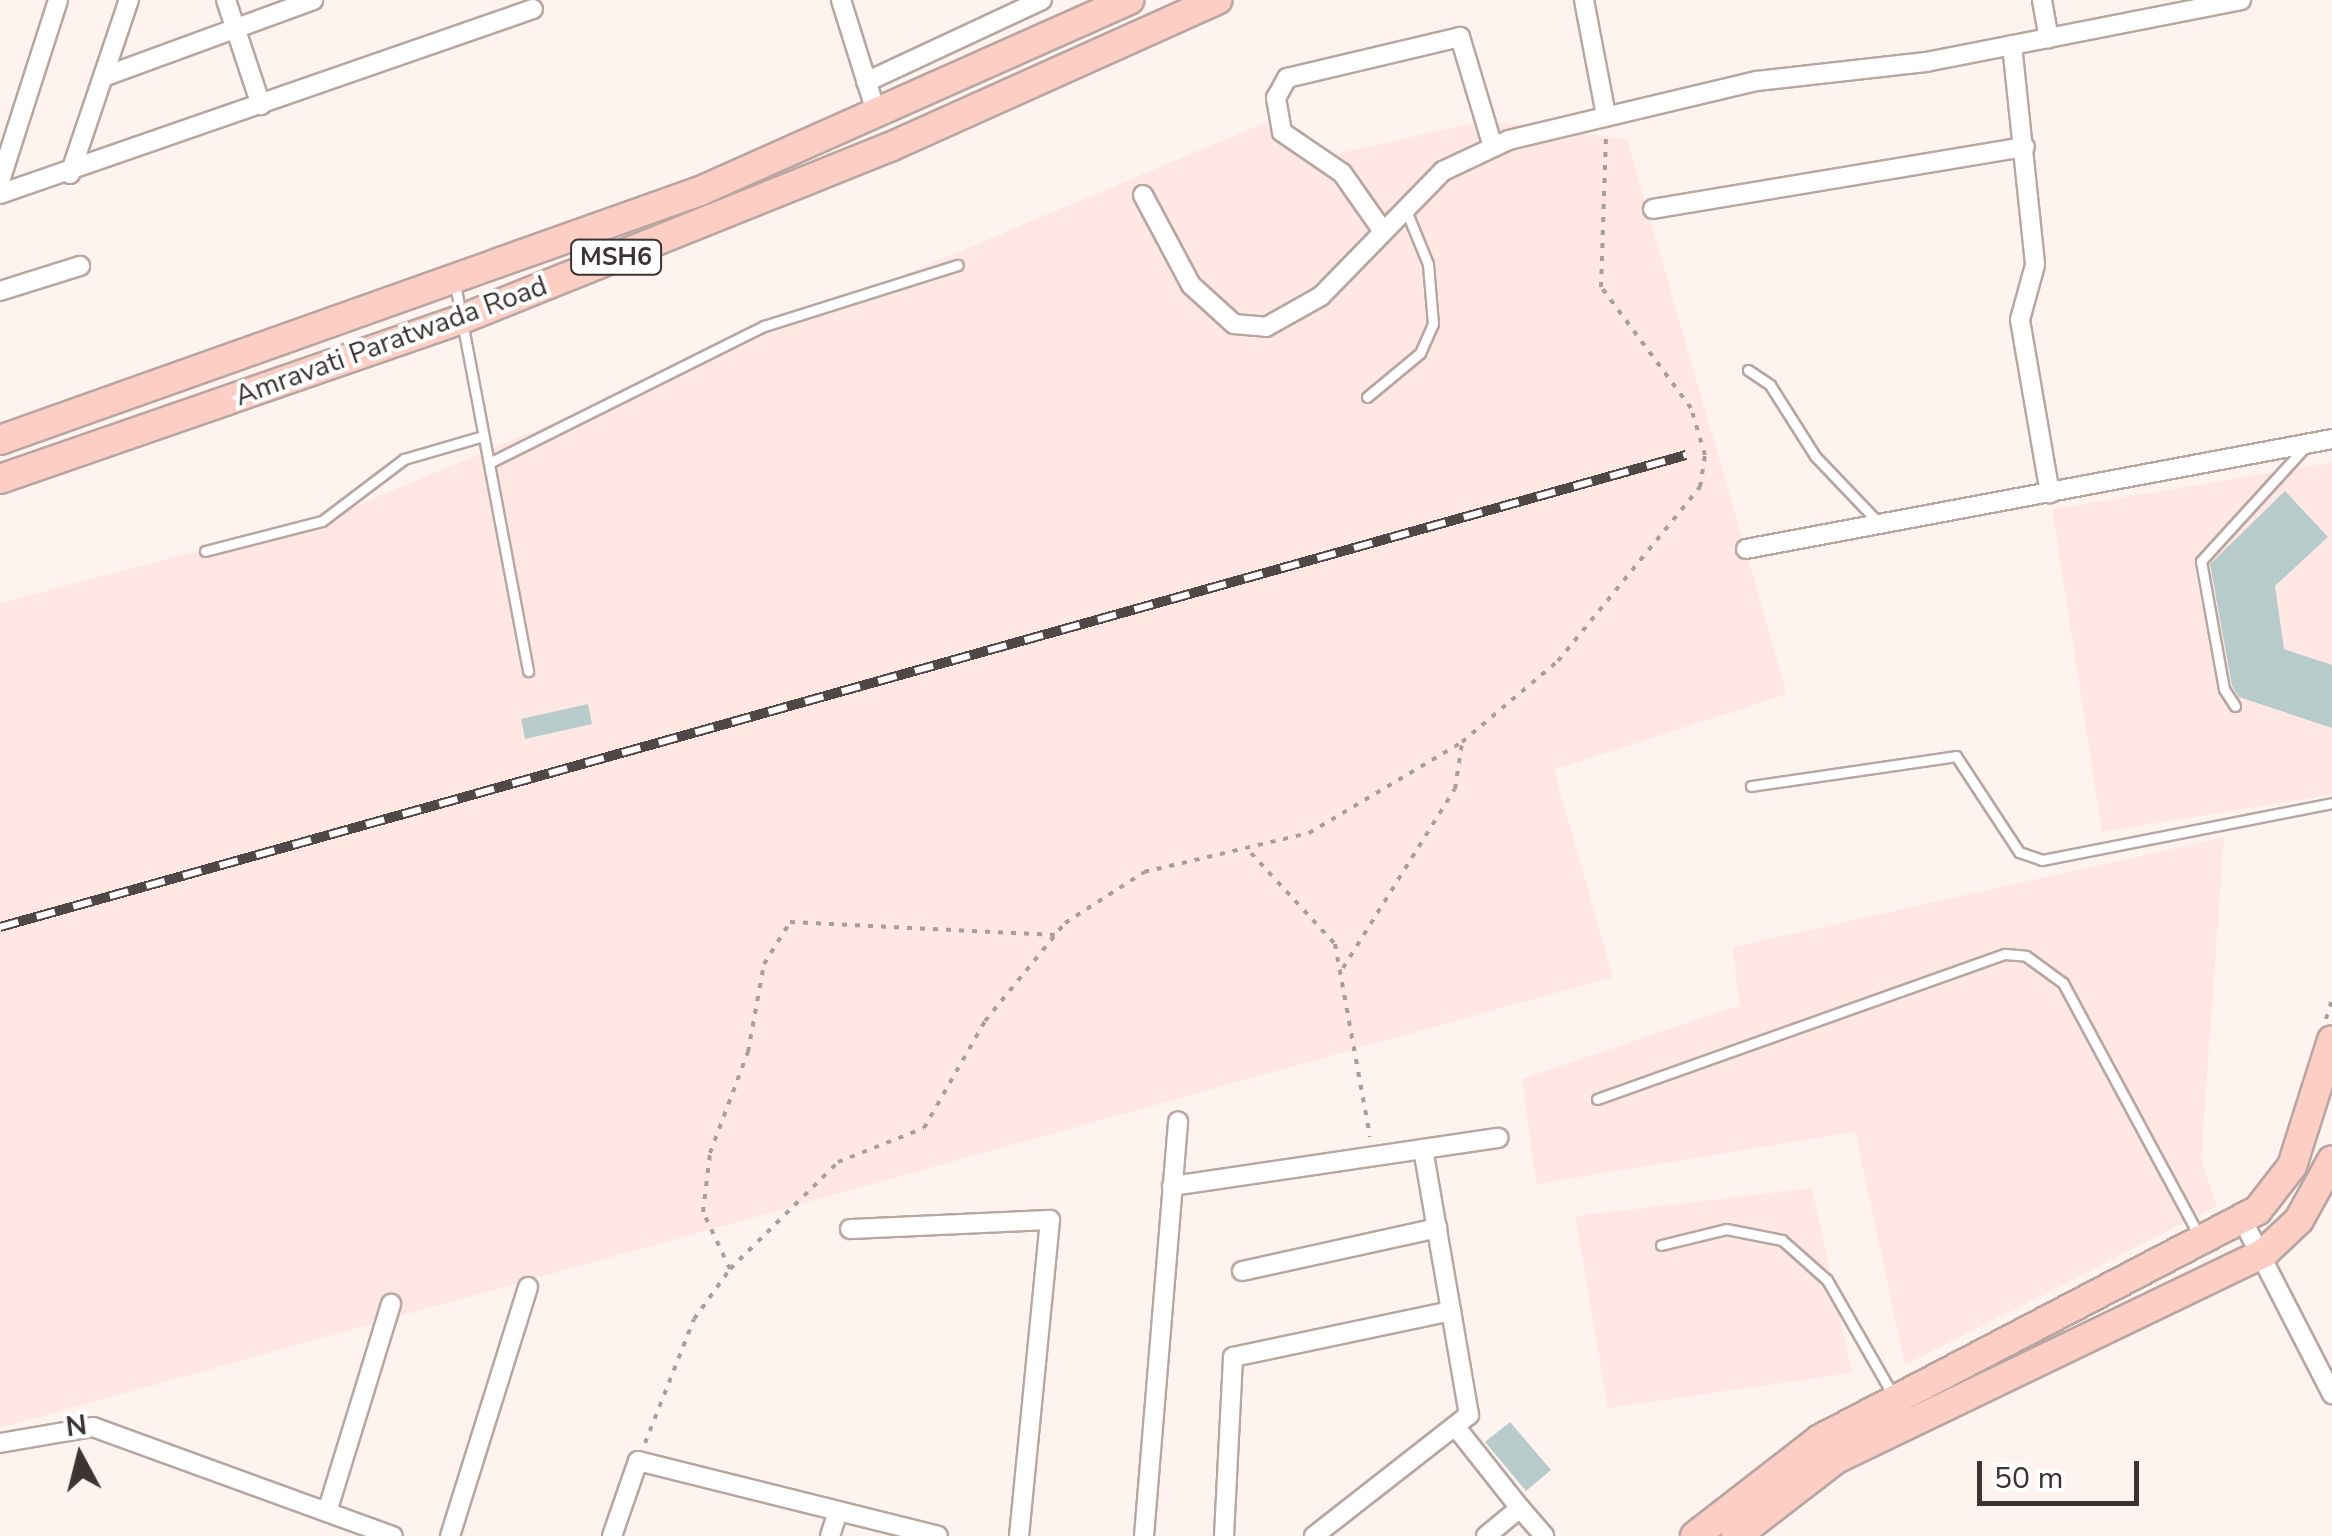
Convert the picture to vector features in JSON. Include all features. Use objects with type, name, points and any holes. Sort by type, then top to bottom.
[{"type":"main road","name":"Amravati Paratwada Road","points":[[0,440],[455,284],[876,115],[1128,0]]},
{"type":"main road","name":"Amravati Paratwada Road","points":[[0,479],[462,320],[890,147],[1218,0]]},
{"type":"main road","points":[[1736,1536],[1900,1409],[2243,1220],[2292,1166],[2332,1040]]},
{"type":"main road","points":[[1695,1536],[1820,1439],[1900,1409],[2264,1253],[2299,1220],[2332,1160]]},
{"type":"street","points":[[0,181],[58,0]]},
{"type":"street","points":[[70,174],[129,0]]},
{"type":"street","points":[[226,0],[261,105]]},
{"type":"street","points":[[102,77],[314,0]]},
{"type":"street","points":[[841,0],[876,115]]},
{"type":"street","points":[[866,82],[1042,0]]},
{"type":"street","points":[[1584,0],[1606,114]]},
{"type":"street","points":[[2042,0],[2049,38]]},
{"type":"street","points":[[1143,196],[1190,285],[1249,329],[1321,296],[1380,227],[1443,170],[1492,147],[1606,114],[1757,82],[2012,46],[2241,0]]},
{"type":"street","points":[[0,194],[70,174],[533,9]]},
{"type":"street","points":[[1380,227],[1342,172],[1282,132],[1276,98],[1287,78],[1460,38],[1492,147]]},
{"type":"street","points":[[2012,46],[2035,265],[2020,320],[2050,492]]},
{"type":"street","points":[[1653,209],[2025,147]]},
{"type":"street","points":[[0,290],[80,266]]},
{"type":"street","points":[[1746,549],[2332,439]]},
{"type":"street","points":[[1144,1536],[1178,1121]]},
{"type":"street","points":[[1172,1186],[1498,1138]]},
{"type":"street","points":[[1314,1536],[1470,1415],[1423,1149]]},
{"type":"street","points":[[850,1229],[1050,1220],[1019,1536]]},
{"type":"street","points":[[2243,1220],[2264,1253],[2332,1394]]},
{"type":"street","points":[[1242,1271],[1437,1228]]},
{"type":"street","points":[[450,1536],[528,1287]]},
{"type":"street","points":[[327,1512],[391,1304]]},
{"type":"street","points":[[1224,1536],[1233,1357],[1451,1310]]},
{"type":"street","points":[[1455,1426],[1544,1536]]},
{"type":"street","points":[[0,1443],[93,1428],[393,1536]]},
{"type":"street","points":[[612,1536],[638,1461],[837,1515],[938,1536]]},
{"type":"street","points":[[1486,1536],[1520,1508]]},
{"type":"street","points":[[830,1536],[837,1515]]},
{"type":"lane","points":[[1367,397],[1420,353],[1433,324],[1428,264],[1404,206]]},
{"type":"lane","points":[[489,463],[764,326],[958,266]]},
{"type":"lane","points":[[455,284],[528,671]]},
{"type":"lane","points":[[1748,370],[1770,384],[1815,456],[1880,524]]},
{"type":"lane","points":[[205,551],[322,521],[404,459],[484,436]]},
{"type":"lane","points":[[2235,706],[2224,689],[2201,562],[2308,444]]},
{"type":"lane","points":[[1751,786],[1956,756],[2020,852],[2042,860],[2332,803]]},
{"type":"lane","points":[[1597,1098],[2005,954],[2026,956],[2063,984],[2204,1244]]},
{"type":"lane","points":[[1661,1246],[1726,1230],[1782,1240],[1827,1280],[1900,1409]]},
{"type":"path","points":[[638,1461],[694,1319],[730,1269],[838,1162],[924,1128],[985,1021],[1055,936],[1144,872],[1251,853],[1309,833],[1462,742],[1558,661],[1705,473],[1691,408],[1601,287],[1606,114]]},
{"type":"path","points":[[1343,968],[1455,789],[1462,742]]},
{"type":"path","points":[[1251,853],[1324,928],[1343,968],[1374,1156]]},
{"type":"path","points":[[730,1269],[703,1212],[710,1153],[748,1052],[764,964],[790,922],[1055,936]]},
{"type":"shaded area","points":[[1276,98],[1309,160],[1486,120],[1627,139],[1787,694],[1554,770],[1613,977],[0,1428],[0,603],[339,513],[1276,118]]},
{"type":"shaded area","points":[[2332,462],[2332,795],[2102,832],[2052,509]]},
{"type":"shaded area","points":[[2224,837],[2201,1159],[2217,1206],[1905,1365],[1855,1132],[1536,1184],[1522,1079],[1739,1005],[1733,947]]},
{"type":"shaded area","points":[[1812,1188],[1852,1373],[1608,1408],[1575,1216]]},
{"type":"building","points":[[2285,491],[2328,537],[2275,586],[2284,649],[2332,665],[2332,728],[2239,697],[2232,686],[2210,564]]},
{"type":"building","points":[[588,704],[592,724],[525,739],[521,719]]},
{"type":"building","points":[[1510,1422],[1551,1470],[1526,1491],[1485,1442]]},
{"type":"railway","points":[[0,927],[1686,455]]}]
